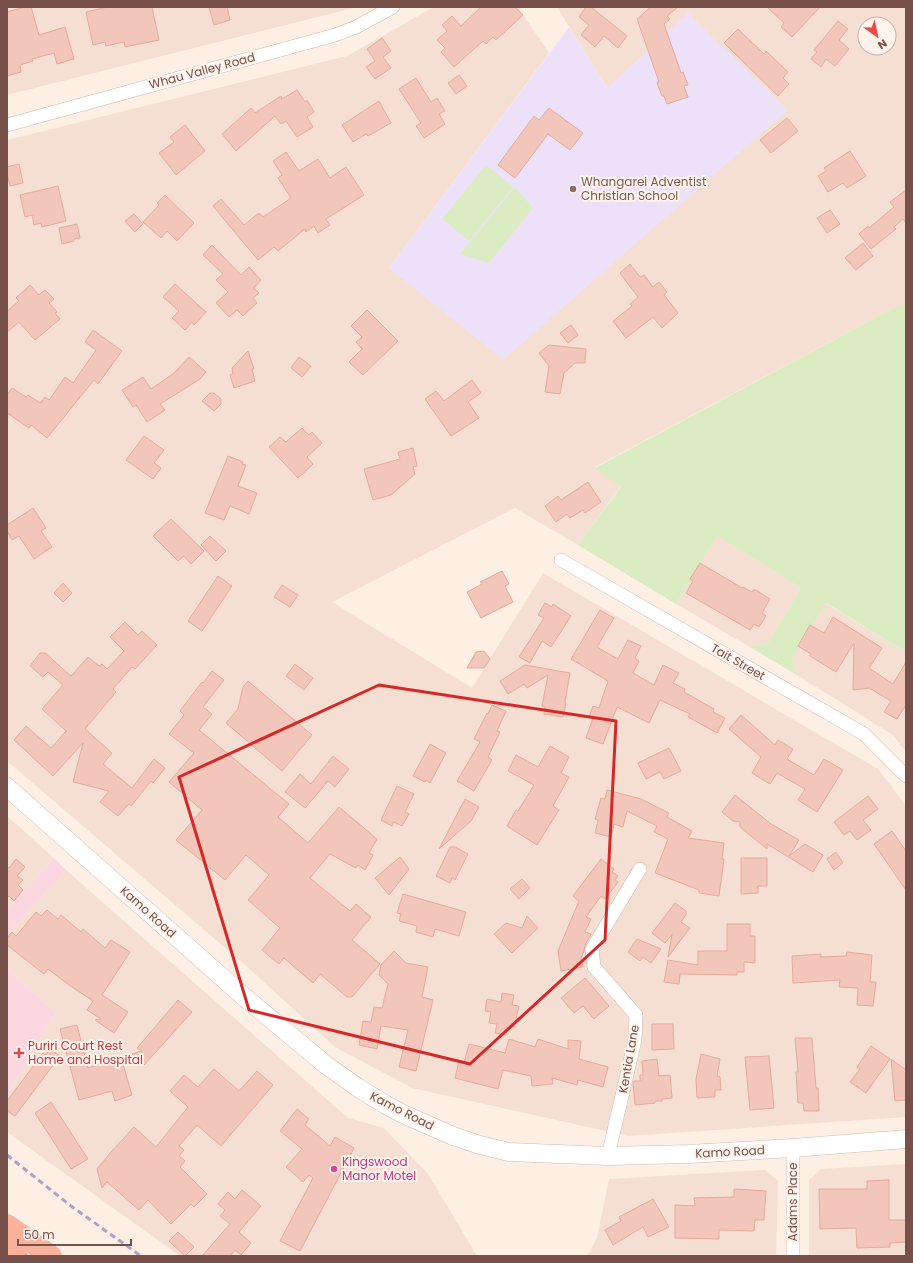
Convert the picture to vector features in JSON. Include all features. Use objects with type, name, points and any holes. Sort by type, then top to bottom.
[{"type":"highway","points":[[7,1225],[51,1256]]},
{"type":"highway","points":[[7,1249],[17,1256]]},
{"type":"main road","name":"Kamo Road","points":[[7,787],[248,1000],[326,1065],[374,1098],[403,1114],[453,1136],[480,1145],[509,1152],[608,1156],[689,1154],[906,1139]]},
{"type":"street","name":"Whau Valley Road","points":[[7,125],[335,35],[356,27],[393,7]]},
{"type":"street","name":"Tait Street","points":[[562,560],[864,734],[906,776]]},
{"type":"street","name":"Kentia Lane","points":[[608,1156],[635,1040],[636,1015],[594,967],[592,949],[640,869]]},
{"type":"street","name":"Adams Place","points":[[793,1148],[793,1256]]},
{"type":"highlighted area","points":[[379,685],[616,721],[605,940],[470,1064],[249,1010],[179,777]]},
{"type":"shaded area","points":[[7,7],[357,7],[7,95]]},
{"type":"shaded area","points":[[434,7],[518,7],[549,53],[389,268],[607,88],[557,7],[906,7],[906,305],[895,307],[595,467],[621,486],[578,545],[515,508],[332,602],[472,688],[543,573],[878,769],[906,806],[906,1117],[628,1136],[412,1088],[335,1047],[244,964],[7,761],[7,140],[347,56]]},
{"type":"shaded area","name":"Whangarei Adventist Christian School","points":[[688,13],[788,110],[503,360],[389,268],[569,27],[607,88]]},
{"type":"shaded area","points":[[717,536],[801,588],[768,643],[750,647],[676,604]]},
{"type":"shaded area","points":[[825,603],[904,651],[906,641],[906,752],[893,735],[797,675],[792,659]]},
{"type":"shaded area","points":[[7,816],[54,858],[7,910]]},
{"type":"shaded area","points":[[54,858],[66,870],[7,934],[7,910]]},
{"type":"shaded area","points":[[66,870],[348,1118],[384,1128],[428,1174],[477,1256],[180,1256],[7,1132],[7,1093],[56,1013],[7,969],[7,934]]},
{"type":"shaded area","name":"Puriri Court Rest Home and Hospital","points":[[7,969],[56,1013],[7,1093]]},
{"type":"shaded area","points":[[906,1164],[906,1256],[809,1256],[809,1180],[821,1169]]},
{"type":"shaded area","points":[[765,1170],[778,1181],[776,1256],[587,1256],[597,1238],[609,1179]]},
{"type":"green space","points":[[486,165],[513,187],[469,241],[442,219]]},
{"type":"green space","points":[[515,187],[533,208],[489,263],[460,254]]},
{"type":"green space","points":[[906,305],[906,641],[904,651],[826,603],[792,659],[797,675],[750,647],[768,643],[801,588],[717,536],[676,604],[578,545],[621,487],[595,468],[895,307]]},
{"type":"building","points":[[25,7],[31,7],[39,35],[65,27],[74,59],[57,64],[54,53],[32,59],[33,61],[20,65],[21,72],[7,76],[7,12]]},
{"type":"building","points":[[108,7],[152,7],[159,40],[125,47],[124,42],[106,46],[105,42],[93,45],[86,12]]},
{"type":"building","points":[[209,7],[227,7],[230,20],[214,25]]},
{"type":"building","points":[[481,7],[515,7],[523,15],[496,40],[493,37],[486,44],[483,41],[454,67],[441,52],[445,48],[437,40],[447,31],[442,25],[452,16],[461,26]]},
{"type":"building","points":[[586,7],[591,7],[627,36],[618,48],[604,36],[595,47],[581,35],[589,25],[579,17]]},
{"type":"building","points":[[651,7],[678,7],[667,16],[670,19],[664,24],[681,73],[683,72],[688,85],[684,86],[688,97],[667,104],[657,83],[659,82],[637,19]]},
{"type":"building","points":[[767,7],[820,7],[792,37],[781,27],[784,23]]},
{"type":"building","points":[[838,21],[848,29],[839,40],[849,49],[835,66],[826,59],[821,67],[811,59],[817,52],[814,50]]},
{"type":"building","points":[[738,29],[764,54],[766,51],[788,72],[783,78],[789,84],[778,96],[724,43]]},
{"type":"building","points":[[382,38],[391,51],[383,57],[391,68],[375,79],[366,67],[375,61],[367,49]]},
{"type":"building","points":[[459,75],[467,86],[456,94],[448,83]]},
{"type":"building","points":[[416,78],[431,102],[437,98],[445,111],[439,114],[445,124],[424,138],[416,126],[421,123],[399,89]]},
{"type":"building","points":[[297,90],[305,102],[307,100],[314,112],[307,117],[313,127],[297,137],[286,121],[281,124],[275,116],[236,151],[222,134],[251,108],[255,113],[281,96],[282,99]]},
{"type":"building","points":[[379,101],[391,123],[368,136],[366,134],[353,142],[342,125]]},
{"type":"building","points":[[549,108],[583,133],[570,150],[548,134],[515,178],[498,165],[534,116],[539,120]]},
{"type":"building","points":[[787,118],[798,131],[771,153],[760,140]]},
{"type":"building","points":[[185,125],[205,151],[176,175],[159,153],[174,142],[170,137]]},
{"type":"building","points":[[850,151],[866,176],[847,188],[843,183],[828,192],[818,176],[826,171],[824,168]]},
{"type":"building","points":[[286,152],[299,171],[318,159],[330,178],[346,167],[364,195],[326,219],[330,225],[318,233],[314,226],[306,232],[305,229],[278,251],[274,247],[258,260],[213,206],[221,199],[244,225],[259,213],[263,217],[291,198],[278,178],[282,175],[273,161]]},
{"type":"building","points":[[19,164],[23,183],[10,186],[7,167]]},
{"type":"building","points":[[58,186],[66,221],[42,227],[41,223],[34,225],[32,215],[25,217],[20,195]]},
{"type":"building","points":[[906,190],[906,223],[903,219],[894,227],[896,229],[871,249],[859,234],[868,226],[869,228],[894,207],[890,202]]},
{"type":"building","points":[[165,195],[194,223],[177,241],[167,231],[161,238],[143,222],[159,205],[157,203]]},
{"type":"building","points":[[830,210],[840,224],[827,233],[817,218]]},
{"type":"building","points":[[134,214],[143,224],[135,232],[125,221]]},
{"type":"building","points":[[77,224],[80,238],[62,244],[59,228]]},
{"type":"building","points":[[863,243],[873,256],[856,270],[845,258]]},
{"type":"building","points":[[212,245],[241,275],[249,267],[261,280],[254,288],[259,293],[253,298],[257,303],[243,316],[237,310],[229,317],[216,303],[228,292],[216,280],[223,274],[203,255]]},
{"type":"building","points":[[630,264],[640,277],[644,275],[653,287],[659,282],[667,292],[664,295],[678,313],[662,328],[653,317],[626,338],[613,321],[632,306],[630,304],[638,297],[620,273]]},
{"type":"building","points":[[175,284],[206,312],[194,325],[192,322],[185,330],[172,318],[179,311],[163,297]]},
{"type":"building","points":[[30,285],[39,295],[45,290],[54,299],[49,303],[57,312],[55,313],[60,319],[35,340],[19,322],[7,332],[7,311],[19,301],[16,298]]},
{"type":"building","points":[[367,310],[398,341],[363,375],[349,362],[362,349],[356,342],[362,337],[351,326]]},
{"type":"building","points":[[571,325],[578,335],[568,343],[560,333]]},
{"type":"building","points":[[93,330],[122,351],[98,384],[94,380],[47,438],[31,425],[29,428],[7,413],[7,395],[12,388],[26,397],[28,395],[40,403],[45,397],[49,400],[65,377],[73,383],[96,350],[85,342]]},
{"type":"building","points":[[549,345],[586,349],[585,363],[575,363],[564,373],[560,394],[545,392],[549,366],[539,353]]},
{"type":"building","points":[[248,351],[254,369],[252,369],[255,381],[234,388],[230,375],[233,374],[232,368]]},
{"type":"building","points":[[189,357],[206,372],[200,379],[160,404],[165,410],[147,422],[136,405],[133,407],[122,390],[143,377],[151,389],[173,374]]},
{"type":"building","points":[[299,357],[311,366],[302,377],[291,368]]},
{"type":"building","points":[[472,380],[481,393],[468,402],[479,418],[451,436],[425,399],[436,391],[444,401]]},
{"type":"building","points":[[210,393],[214,393],[221,399],[221,404],[214,411],[202,401]]},
{"type":"building","points":[[302,428],[309,435],[312,432],[322,443],[307,457],[313,464],[298,478],[269,447],[280,437],[286,442]]},
{"type":"building","points":[[144,436],[164,450],[154,463],[161,468],[153,479],[126,460]]},
{"type":"building","points":[[413,448],[417,466],[413,467],[415,474],[391,495],[373,500],[364,469],[400,459],[398,452]]},
{"type":"building","points":[[228,456],[243,462],[242,464],[246,465],[238,486],[257,493],[249,514],[230,506],[224,520],[205,513]]},
{"type":"building","points":[[588,482],[601,502],[585,513],[583,510],[570,518],[567,514],[556,522],[545,506],[558,496],[561,500]]},
{"type":"building","points":[[33,508],[46,528],[41,531],[52,547],[34,559],[19,536],[12,540],[7,531],[7,525]]},
{"type":"building","points":[[171,519],[204,551],[191,564],[184,556],[178,561],[153,536]]},
{"type":"building","points":[[210,536],[226,551],[216,561],[201,545]]},
{"type":"building","points":[[700,563],[742,588],[743,587],[752,592],[754,589],[770,599],[762,613],[766,616],[759,627],[754,624],[750,630],[686,593],[693,581],[690,579]]},
{"type":"building","points":[[502,571],[509,584],[505,586],[513,602],[481,618],[467,592],[482,584],[480,582]]},
{"type":"building","points":[[218,576],[232,586],[202,631],[188,621]]},
{"type":"building","points":[[63,583],[72,593],[63,602],[54,593]]},
{"type":"building","points":[[282,585],[298,595],[290,607],[274,597]]},
{"type":"building","points":[[545,603],[552,607],[553,604],[571,616],[551,647],[542,641],[530,663],[519,657],[544,618],[538,615]]},
{"type":"building","points":[[600,610],[614,618],[597,647],[618,659],[628,640],[641,646],[635,658],[639,661],[633,673],[654,685],[663,665],[679,673],[673,683],[685,689],[684,692],[714,709],[713,712],[725,718],[717,733],[688,717],[690,714],[660,700],[649,723],[617,707],[603,744],[586,738],[593,718],[589,717],[593,706],[599,708],[608,681],[571,659]]},
{"type":"building","points":[[833,617],[882,648],[869,668],[893,684],[906,662],[906,705],[897,719],[884,712],[891,701],[869,688],[853,690],[854,643],[836,672],[810,656],[811,654],[798,646],[810,625],[824,633]]},
{"type":"building","points":[[125,622],[138,635],[142,631],[157,645],[135,669],[132,667],[113,689],[116,692],[85,729],[112,753],[103,764],[132,788],[154,759],[165,768],[153,783],[151,781],[131,806],[129,804],[118,816],[100,802],[109,791],[73,782],[83,743],[53,776],[14,740],[26,726],[51,748],[66,731],[42,709],[63,685],[48,672],[43,677],[30,666],[40,653],[45,653],[71,676],[88,657],[99,666],[102,664],[107,669],[124,651],[110,637]]},
{"type":"building","points":[[484,651],[490,659],[484,668],[467,668],[476,652]]},
{"type":"building","points":[[295,664],[313,678],[304,690],[286,676]]},
{"type":"building","points":[[525,665],[570,673],[563,717],[544,714],[545,707],[542,706],[548,675],[527,688],[524,684],[508,694],[500,681]]},
{"type":"building","points":[[212,671],[224,680],[203,707],[212,714],[199,730],[289,804],[278,817],[308,843],[339,807],[377,839],[369,853],[373,855],[365,870],[358,865],[356,868],[330,854],[310,878],[350,911],[356,904],[371,917],[352,940],[380,964],[352,997],[347,997],[320,974],[313,983],[284,958],[279,964],[262,950],[280,928],[248,900],[269,875],[246,855],[225,880],[176,840],[202,810],[169,782],[194,753],[169,734],[184,715],[180,711]]},
{"type":"building","points":[[248,681],[312,735],[282,771],[226,723],[238,709],[243,687]]},
{"type":"building","points":[[492,705],[506,711],[497,731],[500,732],[488,757],[492,760],[474,791],[457,781],[480,742],[474,739]]},
{"type":"building","points":[[741,715],[775,745],[778,740],[793,749],[787,759],[814,775],[824,759],[843,770],[817,812],[798,800],[805,789],[777,773],[770,784],[752,773],[761,757],[729,729]]},
{"type":"building","points":[[430,744],[446,753],[430,783],[426,780],[425,782],[413,776]]},
{"type":"building","points":[[550,746],[569,757],[561,773],[569,777],[553,806],[559,810],[537,845],[507,826],[516,810],[518,811],[534,785],[508,771],[516,755],[538,767]]},
{"type":"building","points":[[669,748],[681,771],[664,779],[660,772],[646,779],[638,763]]},
{"type":"building","points":[[333,756],[349,769],[335,787],[328,781],[305,808],[285,792],[300,774],[311,784]]},
{"type":"building","points":[[397,786],[414,794],[405,812],[409,814],[402,826],[394,822],[392,826],[381,820]]},
{"type":"building","points":[[607,790],[641,799],[669,813],[667,817],[692,831],[688,838],[724,843],[722,859],[724,859],[719,896],[699,893],[699,890],[655,873],[668,839],[654,832],[657,826],[627,811],[623,827],[614,824],[611,837],[595,833],[598,820],[595,819],[601,798],[605,799]]},
{"type":"building","points":[[735,795],[771,824],[799,840],[789,856],[805,844],[823,855],[813,872],[767,844],[767,849],[740,827],[740,822],[733,821],[722,812]]},
{"type":"building","points":[[868,796],[878,809],[863,820],[871,830],[857,840],[850,831],[844,835],[834,822]]},
{"type":"building","points":[[465,799],[479,807],[471,821],[439,849]]},
{"type":"building","points":[[892,831],[906,851],[906,890],[874,844]]},
{"type":"building","points":[[450,847],[455,847],[468,854],[455,880],[452,878],[450,883],[436,876]]},
{"type":"building","points":[[836,852],[843,863],[834,870],[827,859]]},
{"type":"building","points":[[400,857],[409,869],[389,895],[375,878]]},
{"type":"building","points":[[741,858],[767,858],[767,886],[758,886],[758,893],[741,894]]},
{"type":"building","points":[[16,859],[25,867],[17,876],[23,880],[18,885],[23,890],[14,901],[9,896],[7,898],[7,866],[9,868]]},
{"type":"building","points":[[601,859],[614,869],[612,872],[618,876],[615,880],[618,882],[605,899],[601,896],[586,917],[591,919],[585,932],[591,934],[585,945],[581,958],[583,967],[561,971],[558,951],[579,901],[573,896]]},
{"type":"building","points":[[522,879],[530,888],[519,899],[510,889]]},
{"type":"building","points":[[403,894],[466,912],[459,936],[435,929],[433,937],[416,932],[417,926],[399,921],[401,914],[397,913]]},
{"type":"building","points":[[675,903],[686,911],[686,915],[681,922],[690,928],[668,957],[672,934],[665,943],[652,933]]},
{"type":"building","points":[[47,910],[58,919],[61,915],[81,932],[83,929],[105,948],[111,940],[130,952],[102,995],[128,1012],[114,1033],[95,1020],[101,1019],[87,1010],[93,1001],[48,969],[44,974],[7,945],[7,938],[12,932],[16,936],[36,912],[41,916]]},
{"type":"building","points":[[527,916],[538,928],[512,953],[494,934],[506,923],[522,928]]},
{"type":"building","points":[[727,924],[750,924],[750,936],[755,936],[755,963],[744,962],[744,972],[737,972],[737,975],[680,974],[679,984],[664,982],[668,960],[698,965],[698,951],[727,951]]},
{"type":"building","points":[[637,939],[661,949],[651,963],[643,957],[640,961],[628,952]]},
{"type":"building","points":[[394,951],[406,963],[428,967],[422,997],[433,1000],[416,1071],[399,1067],[408,1030],[381,1026],[377,1049],[359,1045],[363,1021],[371,1022],[374,1007],[382,1008],[388,984],[379,975],[381,965]]},
{"type":"building","points":[[847,952],[872,955],[870,982],[876,982],[873,1006],[857,1005],[858,988],[839,987],[840,980],[793,983],[792,956],[821,954],[821,957],[846,956]]},
{"type":"building","points":[[585,978],[609,1006],[594,1019],[583,1006],[574,1013],[561,998]]},
{"type":"building","points":[[502,993],[514,995],[512,1005],[519,1006],[514,1027],[508,1026],[506,1035],[495,1033],[497,1024],[489,1023],[491,1012],[485,1011],[487,999],[501,1002]]},
{"type":"building","points":[[178,1000],[192,1012],[144,1065],[132,1054],[142,1051],[137,1048]]},
{"type":"building","points":[[652,1024],[673,1024],[674,1049],[652,1050]]},
{"type":"building","points":[[77,1025],[88,1068],[121,1057],[132,1095],[115,1101],[112,1091],[79,1100],[60,1029]]},
{"type":"building","points":[[795,1038],[812,1038],[819,1111],[804,1111],[803,1103],[798,1103],[796,1072],[798,1072]]},
{"type":"building","points":[[509,1039],[535,1047],[538,1039],[568,1049],[568,1040],[581,1041],[579,1059],[608,1067],[603,1087],[578,1080],[577,1085],[552,1078],[553,1084],[532,1086],[531,1076],[503,1070],[498,1089],[455,1078],[459,1061],[464,1063],[469,1044],[505,1053]]},
{"type":"building","points":[[871,1046],[890,1059],[866,1093],[850,1082],[860,1069],[857,1067]]},
{"type":"building","points":[[50,1049],[60,1056],[15,1116],[7,1111],[7,1101],[43,1053],[45,1055]]},
{"type":"building","points":[[701,1054],[720,1059],[717,1076],[720,1077],[721,1090],[715,1090],[715,1097],[697,1098],[696,1079]]},
{"type":"building","points":[[769,1056],[774,1108],[750,1110],[745,1057]]},
{"type":"building","points":[[657,1059],[659,1076],[670,1075],[672,1098],[662,1099],[662,1101],[655,1101],[655,1103],[635,1105],[633,1084],[634,1081],[640,1081],[640,1075],[643,1075],[642,1061]]},
{"type":"building","points":[[891,1059],[906,1070],[906,1100],[895,1101]]},
{"type":"building","points":[[214,1069],[239,1091],[257,1071],[273,1085],[221,1146],[197,1125],[179,1146],[184,1150],[179,1156],[185,1161],[180,1167],[207,1194],[194,1207],[191,1204],[171,1224],[148,1200],[139,1210],[107,1182],[102,1188],[97,1169],[134,1127],[156,1147],[188,1107],[170,1091],[184,1075],[198,1087]]},
{"type":"building","points":[[51,1102],[88,1159],[71,1169],[35,1113]]},
{"type":"building","points":[[297,1109],[309,1119],[305,1125],[330,1146],[335,1137],[354,1148],[300,1251],[280,1241],[313,1178],[309,1175],[303,1182],[286,1167],[302,1149],[280,1131]]},
{"type":"building","points":[[889,1180],[889,1220],[906,1220],[906,1242],[890,1243],[890,1247],[857,1248],[856,1228],[820,1229],[819,1189],[867,1189],[867,1181]]},
{"type":"building","points":[[734,1189],[766,1191],[764,1220],[755,1220],[754,1231],[719,1230],[719,1239],[675,1238],[675,1205],[695,1206],[694,1198],[734,1197]]},
{"type":"building","points":[[242,1190],[261,1206],[239,1232],[251,1243],[241,1255],[235,1250],[230,1256],[202,1256],[230,1224],[220,1216],[225,1210],[218,1204],[228,1192],[235,1199]]},
{"type":"building","points":[[653,1199],[669,1227],[648,1237],[643,1227],[613,1245],[605,1230],[621,1221],[619,1217]]},
{"type":"building","points":[[178,1232],[194,1247],[185,1256],[169,1241]]},
{"type":"railway","points":[[7,1155],[71,1206],[141,1256]]},
{"type":"place","name":"Whangarei Adventist Christian School","points":[[573,189]]},
{"type":"place","name":"Puriri Court Rest Home and Hospital","points":[[19,1053]]},
{"type":"place","name":"Kingswood Manor Motel","points":[[334,1169]]}]
